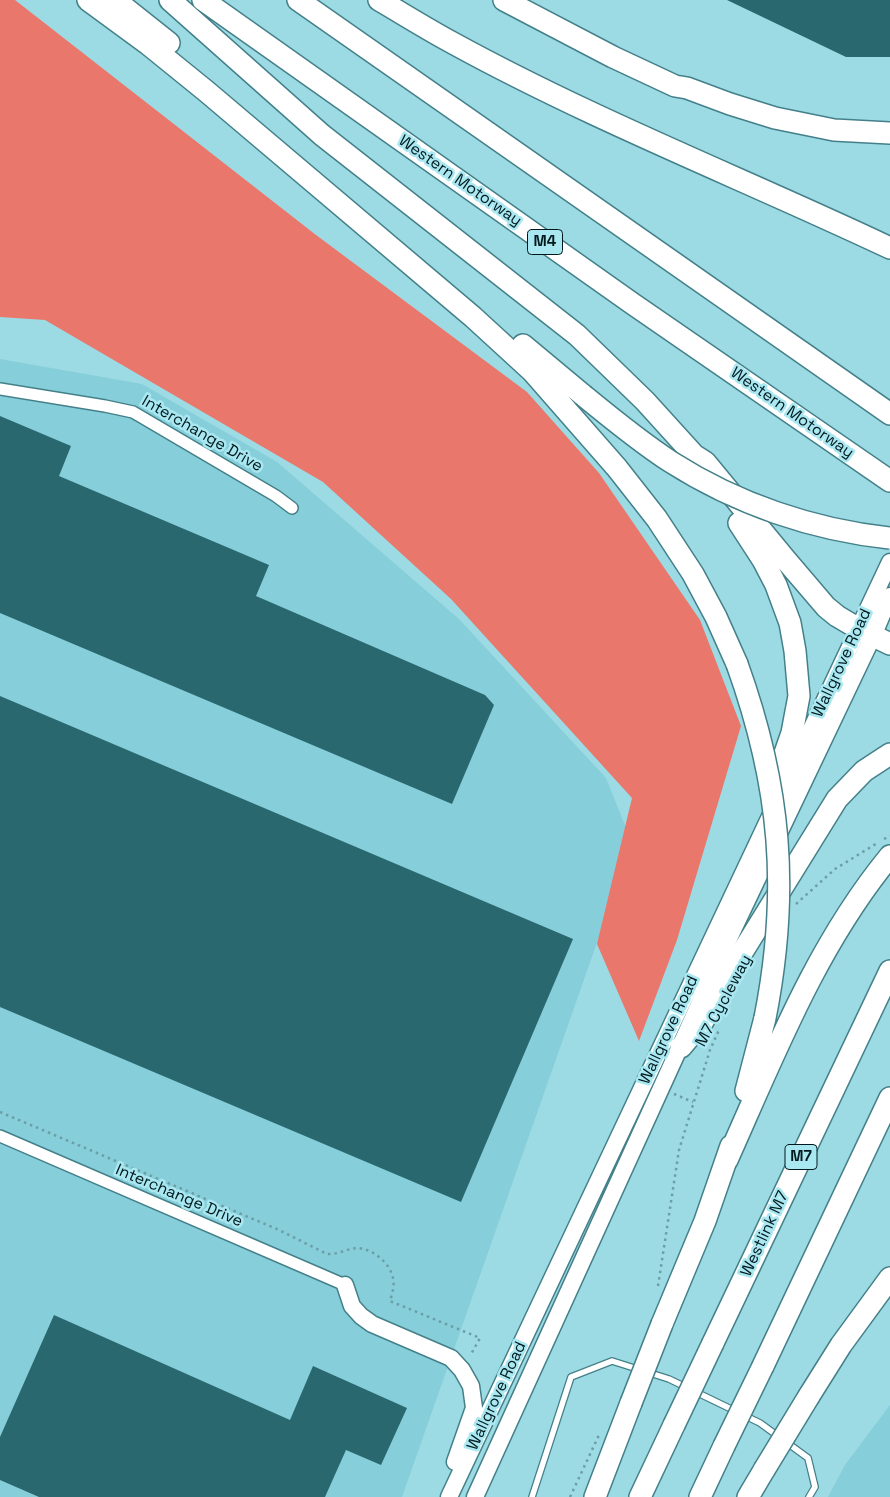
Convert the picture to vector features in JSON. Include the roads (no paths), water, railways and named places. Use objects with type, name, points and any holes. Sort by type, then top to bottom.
[{"type":"highway","points":[[88,0],[148,44],[206,91],[473,317],[533,372],[617,468],[657,519],[692,574],[716,617],[737,664],[761,736],[775,812],[779,864],[779,915],[774,965],[765,1018],[727,1160]]},
{"type":"highway","points":[[115,0],[146,24],[582,395],[647,445],[720,490],[771,511],[804,522],[847,532],[890,538]]},
{"type":"highway","points":[[170,0],[322,135],[577,335],[645,401],[694,455],[705,462],[826,607],[837,616],[874,636]]},
{"type":"highway","name":"Western Motorway","points":[[203,0],[633,304],[890,481]]},
{"type":"highway","points":[[298,0],[890,414]]},
{"type":"highway","points":[[379,0],[451,42],[525,80],[666,147],[890,248]]},
{"type":"highway","points":[[504,0],[613,57],[675,86],[687,88],[775,118],[834,130],[890,133]]},
{"type":"highway","points":[[675,86],[683,95],[756,122],[808,134],[890,148]]},
{"type":"highway","points":[[845,227],[861,224],[890,231]]},
{"type":"highway","points":[[694,455],[696,466],[725,503],[764,560],[776,585],[790,623],[795,651],[799,696],[792,733],[783,759],[787,779]]},
{"type":"highway","points":[[681,1047],[703,1021],[738,959],[831,807],[864,771],[890,754]]},
{"type":"highway","points":[[595,1497],[662,1324],[705,1221],[727,1160],[802,994],[824,954],[865,890],[890,856]]},
{"type":"highway","name":"Westlink M7","points":[[640,1497],[890,971]]},
{"type":"highway","points":[[700,1497],[890,1098]]},
{"type":"highway","points":[[748,1497],[841,1345],[890,1278]]},
{"type":"main road","name":"Wallgrove Road","points":[[449,1497],[787,779],[874,636],[890,562]]},
{"type":"main road","name":"Wallgrove Road","points":[[475,1497],[733,930],[874,636],[890,596]]},
{"type":"main road","points":[[345,1285],[352,1306],[361,1316],[372,1324],[451,1358],[459,1366],[471,1386],[474,1408],[442,1497]]},
{"type":"street","name":"Interchange Drive","points":[[0,389],[79,401],[133,412],[276,496],[292,508]]},
{"type":"street","name":"Interchange Drive","points":[[0,1136],[345,1285]]},
{"type":"lane","points":[[532,1497],[571,1377],[612,1361],[669,1379],[760,1423],[808,1458],[815,1487],[808,1497]]}]
